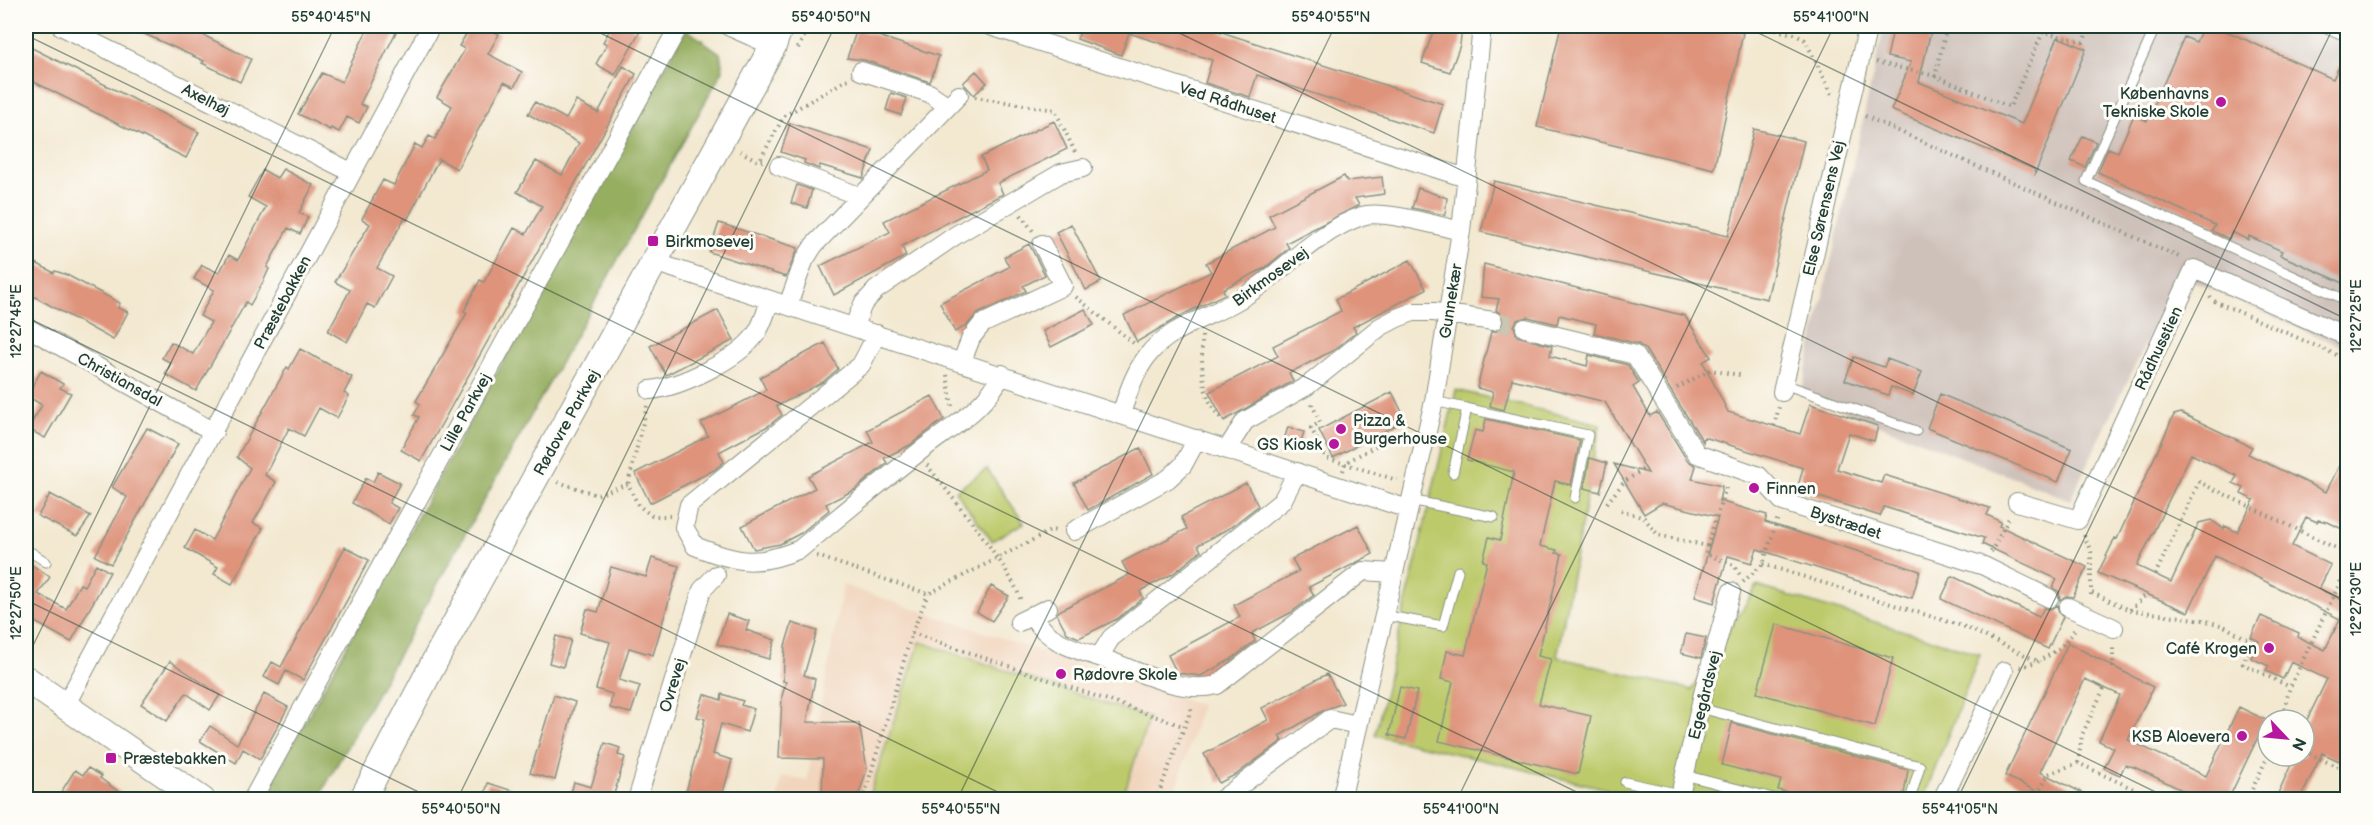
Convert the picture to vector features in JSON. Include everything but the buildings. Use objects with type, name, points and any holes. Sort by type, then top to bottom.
[{"type":"street","name":"Axelhøj","points":[[61,26],[351,172]]},
{"type":"street","name":"Præstebakken","points":[[65,706],[214,432],[351,172],[432,26]]},
{"type":"street","name":"Lille Parkvej","points":[[252,800],[679,26]]},
{"type":"street","points":[[728,26],[777,36]]},
{"type":"street","name":"Rødovre Parkvej","points":[[362,800],[777,36],[792,26]]},
{"type":"street","name":"Ved Rådhuset","points":[[990,26],[1467,178]]},
{"type":"street","name":"Gunnekær","points":[[1341,800],[1434,401],[1461,231],[1482,26]]},
{"type":"street","name":"Else Sørensens Vej","points":[[1783,388],[1868,26]]},
{"type":"street","points":[[788,305],[804,261],[814,245],[953,100],[861,71]]},
{"type":"street","points":[[778,166],[859,196]]},
{"type":"street","points":[[854,326],[863,304],[876,290],[956,235],[1061,173],[1083,168]]},
{"type":"street","name":"Birkmosevej","points":[[1121,414],[1134,378],[1148,355],[1165,338],[1236,302],[1328,234],[1363,215],[1396,217],[1461,231]]},
{"type":"street","points":[[962,361],[970,338],[982,324],[1064,286],[1042,244]]},
{"type":"street","points":[[654,262],[1297,472],[1409,504]]},
{"type":"street","name":"Rådhusstien","points":[[2017,502],[2078,520],[2194,269],[2348,337]]},
{"type":"street","points":[[650,390],[667,388],[736,354],[756,334],[763,322],[770,300]]},
{"type":"street","points":[[1227,449],[1245,421],[1307,386],[1380,327],[1397,318],[1413,312],[1449,314],[1493,321]]},
{"type":"street","name":"Christiansdal","points":[[26,327],[214,432]]},
{"type":"street","name":"Bystrædet","points":[[1525,328],[1635,355],[1697,454],[1759,476],[1783,502],[1984,566],[2049,598]]},
{"type":"street","points":[[877,334],[861,364],[688,505],[684,516],[684,527],[688,538],[695,546],[752,564],[780,558],[800,549],[918,452],[955,425],[993,392],[1002,374]]},
{"type":"street","points":[[1074,531],[1168,479],[1183,465],[1197,439]]},
{"type":"street","points":[[1099,657],[1111,638],[1282,501],[1297,472]]},
{"type":"street","points":[[1030,616],[1051,638],[1187,687],[1204,688],[1217,685],[1363,571],[1394,573]]},
{"type":"street","name":"Ovrevej","points":[[636,800],[702,590],[716,575]]},
{"type":"street","name":"Egegårdsvej","points":[[1679,796],[1700,708],[1737,586]]},
{"type":"street","points":[[2068,607],[2114,628]]},
{"type":"street","points":[[1942,800],[2004,671]]},
{"type":"street","points":[[26,679],[202,800]]},
{"type":"street","points":[[1221,800],[1330,719],[1358,724]]},
{"type":"lane","points":[[2156,26],[2086,181],[2348,301]]},
{"type":"lane","points":[[2322,26],[2348,36]]},
{"type":"lane","points":[[1783,388],[1916,431]]},
{"type":"lane","points":[[1434,401],[1588,435],[1575,498]]},
{"type":"lane","points":[[1453,473],[1467,408]]},
{"type":"lane","points":[[1409,504],[1494,517]]},
{"type":"lane","points":[[26,549],[46,562]]},
{"type":"lane","points":[[1383,615],[1443,626],[1458,570]]},
{"type":"lane","points":[[1700,708],[1920,766],[1910,800]]},
{"type":"lane","points":[[1684,775],[1781,800]]},
{"type":"lane","points":[[1625,782],[1679,796]]},
{"type":"path","points":[[1758,26],[1794,34],[1805,40],[1830,94],[1847,108],[2183,259]]},
{"type":"path","points":[[1935,77],[1947,26]]},
{"type":"path","points":[[2013,26],[2083,42],[2090,26]]},
{"type":"path","points":[[1860,59],[1935,77],[2010,107],[2043,32]]},
{"type":"path","points":[[778,166],[761,158],[784,116],[861,71]]},
{"type":"path","points":[[953,100],[1055,111],[1083,168]]},
{"type":"path","points":[[1012,203],[1042,244]]},
{"type":"path","points":[[1064,286],[1148,355]]},
{"type":"path","points":[[1201,320],[1203,384],[1216,415],[1236,432]]},
{"type":"path","points":[[944,356],[955,425]]},
{"type":"path","points":[[1661,397],[1710,369],[1740,375]]},
{"type":"path","points":[[1307,386],[1320,422],[1311,428],[1326,458],[1396,478],[1409,504]]},
{"type":"path","points":[[650,390],[628,484],[638,505],[652,516],[684,516]]},
{"type":"path","points":[[1345,463],[1404,430],[1425,438]]},
{"type":"path","points":[[918,452],[998,560],[1019,593],[1030,616]]},
{"type":"path","points":[[1732,466],[1706,554],[1734,566],[1737,586]]},
{"type":"path","points":[[1607,502],[1624,482],[1645,468]]},
{"type":"path","points":[[537,475],[597,495],[628,484]]},
{"type":"path","points":[[2156,575],[2199,482],[2348,554]]},
{"type":"path","points":[[1737,586],[1763,564],[1783,502]]},
{"type":"path","points":[[1984,566],[2017,502]]},
{"type":"path","points":[[1621,510],[1644,518],[1658,536],[1707,546]]},
{"type":"path","points":[[863,800],[912,633],[928,594],[998,560],[1052,530],[1074,531]]},
{"type":"path","points":[[800,549],[928,594]]},
{"type":"path","points":[[1763,564],[1965,627],[2040,662]]},
{"type":"path","points":[[2285,708],[2290,687],[2348,566]]},
{"type":"path","points":[[2092,592],[2130,610],[2203,620],[2224,626],[2252,642],[2243,664],[2290,687]]},
{"type":"path","points":[[912,633],[1183,726]]},
{"type":"path","points":[[2078,763],[2082,735],[2104,688]]},
{"type":"path","points":[[1156,800],[1189,711]]},
{"type":"path","points":[[2316,757],[2348,772]]},
{"type":"path","points":[[2035,800],[2048,774],[2078,763],[2157,800]]},
{"type":"path","points":[[2247,800],[2262,768]]},
{"type":"shaded area","points":[[1884,26],[2347,26],[2347,349],[2179,275],[2070,500],[1801,394]]},
{"type":"shaded area","name":"Rødovre Skole","points":[[843,585],[1201,705],[1174,799],[1122,799],[1149,718],[920,643],[868,799],[777,800],[782,776],[807,781]]},
{"type":"green space","points":[[686,29],[720,53],[723,70],[318,799],[265,800],[263,798]]},
{"type":"green space","points":[[1456,390],[1600,424],[1557,657],[1692,690],[1757,586],[1980,654],[1923,799],[1651,799],[1375,735]]},
{"type":"green space","points":[[987,469],[1024,523],[992,541],[955,491]]},
{"type":"green space","points":[[920,642],[1149,718],[1122,799],[868,799]]},
{"type":"tunnel","points":[[1493,321],[1525,328]]},
{"type":"place","name":"Københavns Tekniske Skole","points":[[2221,102]]},
{"type":"place","name":"Birkmosevej","points":[[653,241]]},
{"type":"place","name":"Pizza & Burgerhouse","points":[[1341,429]]},
{"type":"place","name":"GS Kiosk","points":[[1334,444]]},
{"type":"place","name":"Finnen","points":[[1754,488]]},
{"type":"place","name":"Café Krogen","points":[[2269,648]]},
{"type":"place","name":"Rødovre Skole","points":[[1061,674]]},
{"type":"place","name":"KSB Aloevera","points":[[2242,736]]},
{"type":"place","name":"Præstebakken","points":[[111,758]]}]
